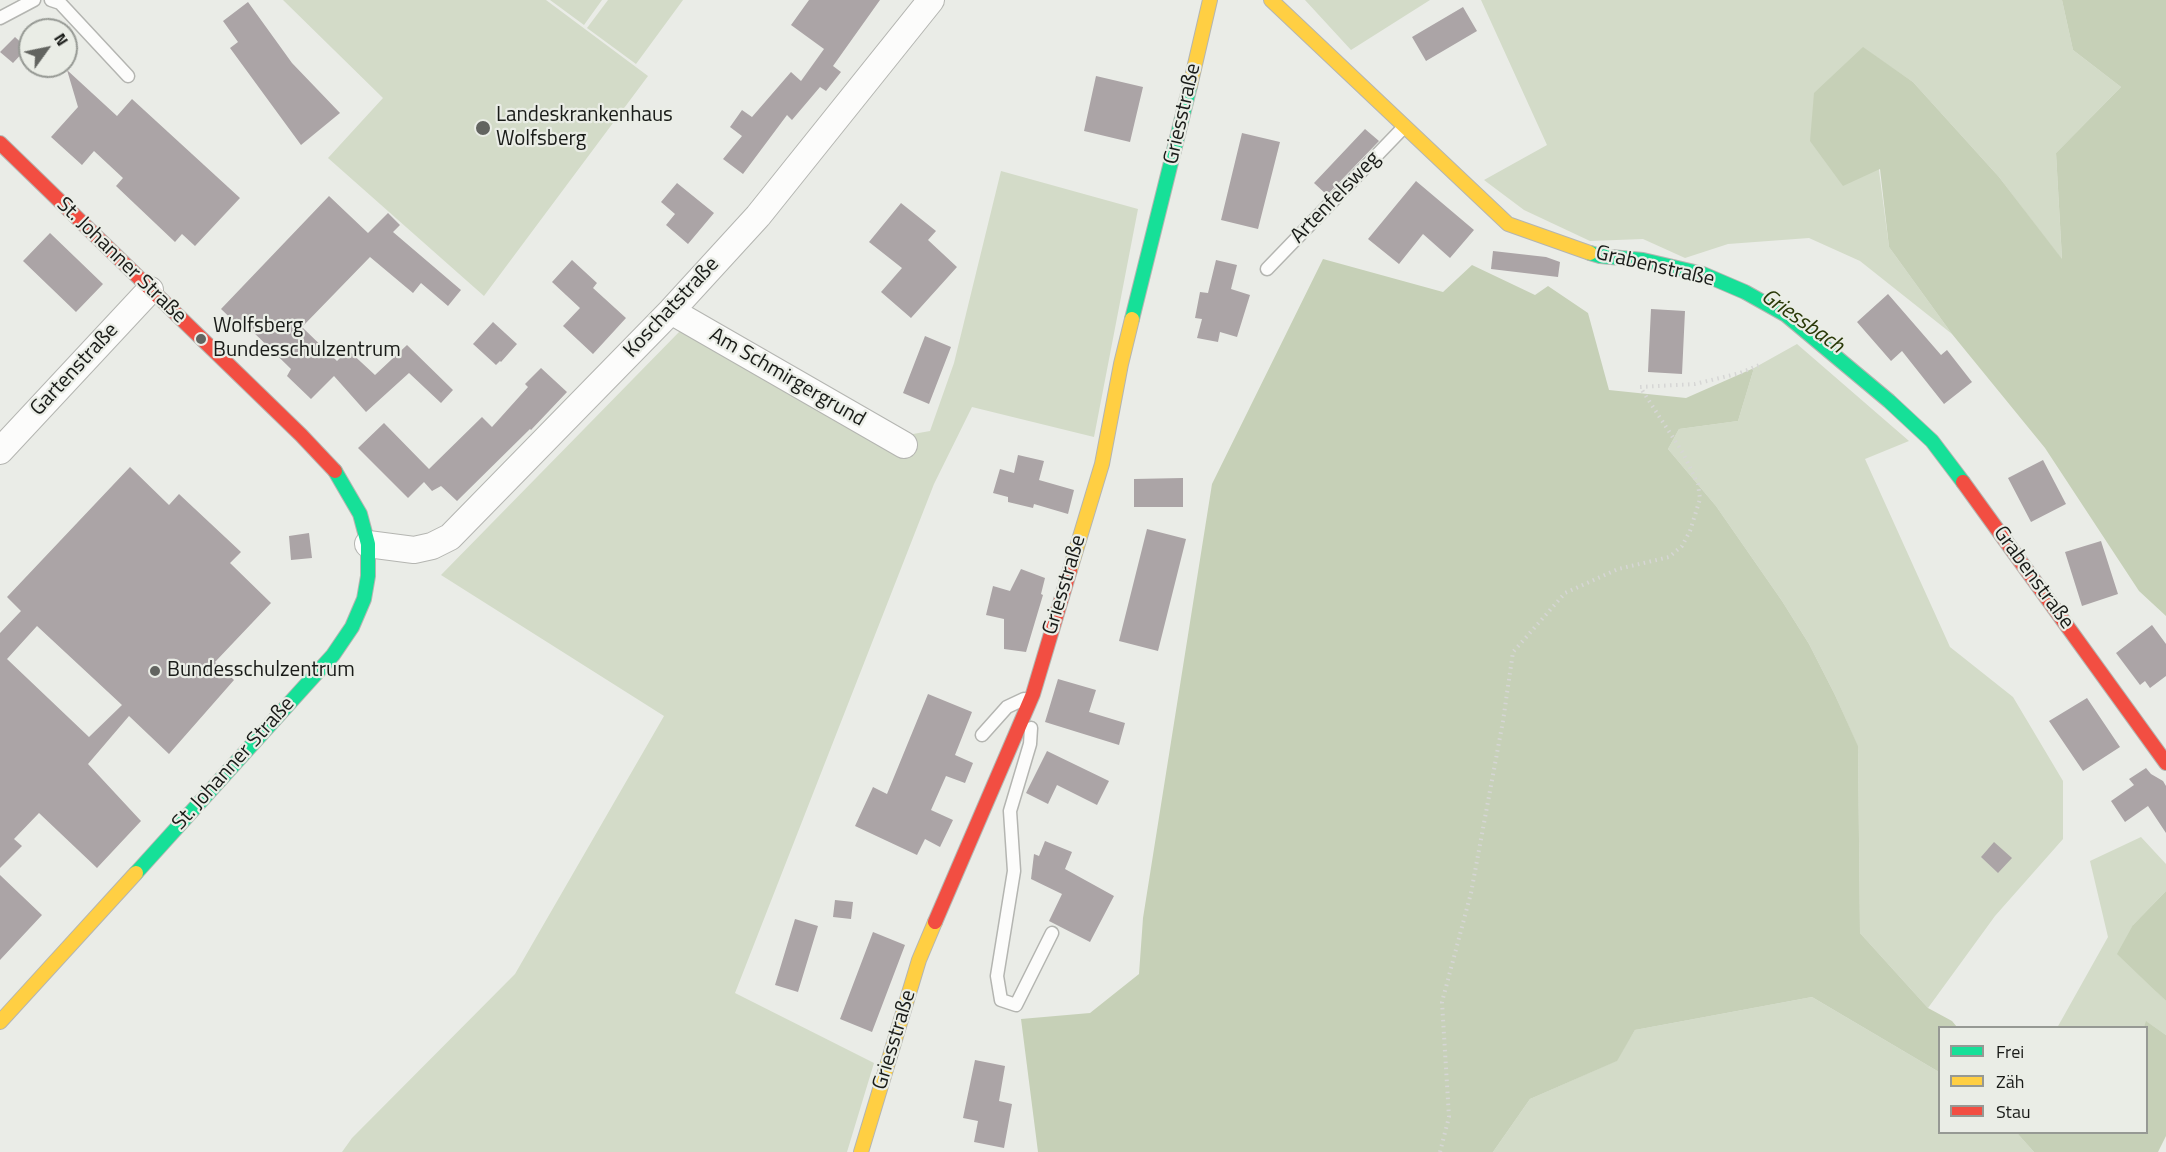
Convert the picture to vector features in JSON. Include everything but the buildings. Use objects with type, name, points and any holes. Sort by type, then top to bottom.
[{"type":"street","name":"Koschatstraße","points":[[368,544],[414,550],[432,546],[450,537],[671,311],[758,216],[931,0]]},
{"type":"street","name":"Griesstraße","points":[[861,1152],[919,960],[1033,694],[1102,464],[1121,364],[1210,0]]},
{"type":"street","name":"Grabenstraße","points":[[1271,0],[1508,224],[1600,256],[1643,260],[1703,274],[1745,292],[1786,315],[1881,394],[1932,441],[1996,525],[2166,763]]},
{"type":"street","name":"St. Johanner Straße","points":[[0,143],[332,467],[360,514],[368,544],[368,576],[364,599],[352,627],[333,655],[0,1022]]},
{"type":"street","name":"Gartenstraße","points":[[0,451],[150,290]]},
{"type":"street","name":"Am Schmirgergrund","points":[[671,311],[904,445]]},
{"type":"lane","points":[[0,18],[33,0]]},
{"type":"lane","points":[[51,0],[60,3],[128,76]]},
{"type":"lane","name":"Artenfelsweg","points":[[1267,269],[1404,126]]},
{"type":"lane","points":[[982,735],[1007,707],[1033,694],[1030,744],[1010,811],[1014,871],[997,976],[1001,1000],[1016,1005],[1052,933]]},
{"type":"path","points":[[1440,1152],[1449,1117],[1442,1002],[1471,893],[1503,721],[1513,652],[1565,593],[1618,569],[1669,557],[1682,546],[1690,531],[1700,499],[1698,484],[1683,453],[1640,387],[1695,384],[1740,373],[1762,364]]},
{"type":"green space","name":"Landeskrankenhaus Wolfsberg","points":[[283,0],[546,0],[648,76],[484,296],[328,158],[383,98]]},
{"type":"green space","points":[[550,0],[602,0],[584,25]]},
{"type":"green space","points":[[608,0],[683,0],[636,64],[587,28]]},
{"type":"green space","points":[[1305,0],[1430,0],[1351,50]]},
{"type":"green space","points":[[1481,0],[2062,0],[2073,50],[2121,87],[2056,153],[2062,260],[1999,177],[1913,82],[1863,48],[1889,247],[1952,334],[1860,261],[1809,238],[1728,244],[1685,258],[1643,239],[1590,241],[1524,210],[1484,180],[1547,145]]},
{"type":"green space","points":[[2062,0],[2166,0],[2166,616],[2139,591],[2045,448],[1952,334],[1889,247],[1880,169],[1843,186],[1810,141],[1814,93],[1863,47],[1913,82],[1999,177],[2062,259],[2056,153],[2121,87],[2073,50]]},
{"type":"green space","points":[[1001,171],[1138,209],[1094,437],[972,407],[934,484],[735,993],[874,1063],[847,1152],[342,1152],[352,1138],[515,974],[664,716],[441,575],[680,331],[902,452],[913,434],[930,431],[954,363]]},
{"type":"green space","points":[[1323,259],[1443,292],[1472,265],[1535,295],[1548,286],[1588,313],[1609,390],[1686,398],[1754,368],[1738,421],[1679,429],[1668,449],[1716,506],[1782,601],[1809,644],[1858,746],[1860,933],[1928,1008],[1952,1021],[1956,1026],[1938,1026],[1938,1071],[1812,997],[1635,1030],[1617,1061],[1530,1099],[1493,1152],[1038,1152],[1021,1019],[1090,1013],[1139,974],[1143,918],[1212,484]]},
{"type":"green space","points":[[1797,344],[1909,441],[1865,459],[1950,647],[2013,697],[2063,781],[2063,839],[1995,916],[1928,1008],[1860,933],[1858,747],[1835,695],[1809,644],[1782,601],[1716,506],[1668,449],[1679,429],[1738,421],[1754,368]]},
{"type":"green space","points":[[2141,837],[2166,864],[2166,891],[2133,925],[2157,992],[2166,1001],[2166,1035],[2147,1022],[2145,1026],[2058,1026],[2108,937],[2090,861]]},
{"type":"green space","points":[[2166,891],[2166,1001],[2117,954],[2133,925]]},
{"type":"green space","points":[[1812,997],[1938,1071],[1938,1134],[2018,1134],[2034,1152],[1493,1152],[1530,1099],[1616,1061],[1635,1030]]},
{"type":"green space","points":[[2146,1021],[2166,1035],[2166,1136],[2158,1152],[2034,1152],[2018,1134],[2148,1134],[2148,1026],[2144,1026]]},
{"type":"traffic: fast","points":[[1132,319],[1190,86]]},
{"type":"traffic: fast","points":[[1590,253],[1643,260],[1703,274],[1745,292],[1786,315],[1889,401],[1932,441],[1963,482]]},
{"type":"traffic: fast","points":[[136,873],[333,655],[352,627],[364,599],[368,576],[368,544],[360,514],[335,471]]},
{"type":"traffic: slow","points":[[1190,86],[1210,0]]},
{"type":"traffic: slow","points":[[1271,0],[1508,224],[1590,253]]},
{"type":"traffic: slow","points":[[1070,570],[1102,464],[1132,319]]},
{"type":"traffic: slow","points":[[0,1022],[136,873]]},
{"type":"traffic: slow","points":[[861,1152],[919,960],[935,922]]},
{"type":"traffic: jam","points":[[0,143],[301,435],[335,471]]},
{"type":"traffic: jam","points":[[1963,482],[2166,763]]},
{"type":"traffic: jam","points":[[935,922],[1033,694],[1070,570]]},
{"type":"place","name":"Landeskrankenhaus Wolfsberg","points":[[483,128]]},
{"type":"place","name":"Wolfsberg Bundesschulzentrum","points":[[201,339]]},
{"type":"place","name":"Bundesschulzentrum","points":[[155,671]]},
{"type":"water label","name":"Griessbach","points":[[1802,322]]}]
